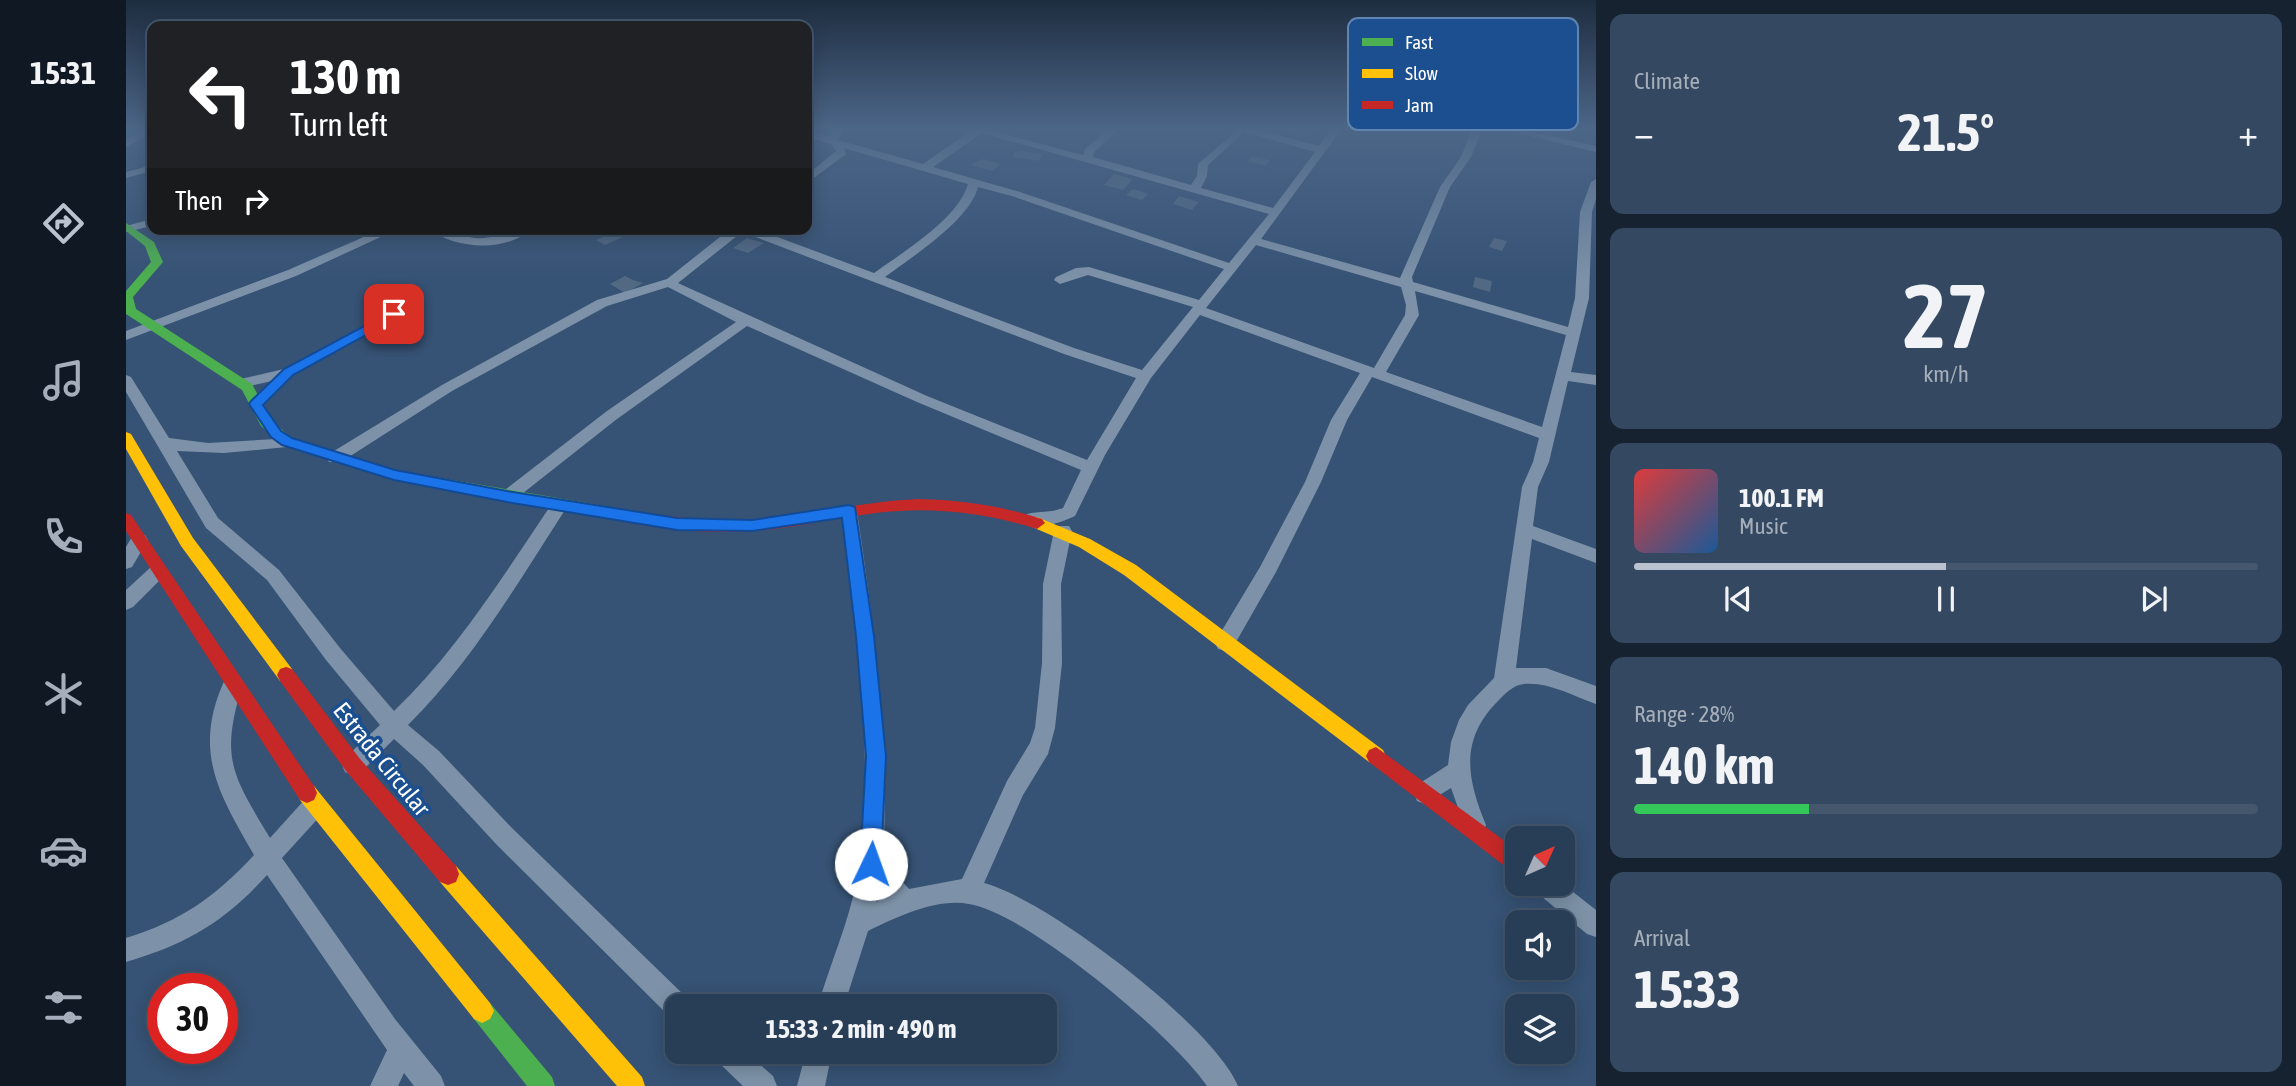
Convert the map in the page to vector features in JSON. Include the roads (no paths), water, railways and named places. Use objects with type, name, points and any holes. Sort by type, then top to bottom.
[{"type":"street","points":[[963,178],[1130,231],[1230,267]]},
{"type":"street","points":[[1150,178],[1276,212]]},
{"type":"street","points":[[1194,190],[1201,178]]},
{"type":"street","points":[[1026,519],[1052,519],[1069,512],[1091,468],[1145,376],[1301,178]]},
{"type":"street","points":[[1412,315],[1412,303],[1405,285],[1445,187],[1451,178]]},
{"type":"street","points":[[877,277],[960,209],[970,194],[974,181]]},
{"type":"street","points":[[1504,681],[1531,487],[1548,435],[1581,298],[1586,212],[1596,182]]},
{"type":"street","points":[[128,227],[147,223]]},
{"type":"street","points":[[128,227],[150,244],[157,262],[150,274],[127,297],[128,313],[247,387],[266,424],[287,442],[394,475],[507,497],[677,524],[752,526],[849,511],[953,505],[972,506],[1063,531],[1111,558],[1182,608],[1505,853]]},
{"type":"street","points":[[126,336],[292,273],[378,235]]},
{"type":"street","points":[[449,235],[460,240],[484,243],[513,235]]},
{"type":"street","points":[[335,458],[447,388],[603,303],[671,282],[730,235]]},
{"type":"street","points":[[762,235],[1013,330],[1145,376]]},
{"type":"street","points":[[1252,240],[1572,332]]},
{"type":"street","points":[[1060,280],[1080,271],[1089,271],[1200,307],[1548,435]]},
{"type":"street","points":[[126,288],[150,274]]},
{"type":"street","points":[[671,282],[675,287],[746,321],[922,399],[1091,468]]},
{"type":"street","points":[[1581,298],[1596,301]]},
{"type":"street","points":[[256,404],[289,372],[415,302]]},
{"type":"street","points":[[1225,643],[1267,572],[1313,482],[1339,420],[1412,315],[1423,307],[1437,303],[1463,302]]},
{"type":"street","points":[[507,497],[612,415],[746,321]]},
{"type":"street","points":[[241,383],[289,372]]},
{"type":"street","points":[[1563,376],[1596,380]]},
{"type":"street","points":[[126,380],[212,523],[273,575],[333,654],[393,725],[431,758],[514,846],[665,994]]},
{"type":"street","name":"Estrada Circular","points":[[126,437],[187,542],[353,765],[633,1086]]},
{"type":"street","points":[[162,442],[184,449],[205,449],[287,442]]},
{"type":"street","points":[[353,765],[422,698],[464,644],[559,506]]},
{"type":"street","points":[[835,994],[859,922],[871,864],[876,756],[865,636],[849,511]]},
{"type":"street","points":[[126,519],[315,805],[543,1086]]},
{"type":"street","points":[[1524,530],[1596,556]]},
{"type":"street","points":[[969,891],[1015,788],[1040,747],[1045,728],[1052,663],[1052,584],[1063,531]]},
{"type":"street","points":[[126,562],[139,540]]},
{"type":"street","points":[[126,603],[158,571]]},
{"type":"street","points":[[1478,831],[1467,809],[1457,772],[1462,735],[1479,707],[1504,681],[1528,675],[1568,683],[1596,695]]},
{"type":"street","points":[[233,683],[221,721],[219,746],[221,765],[240,809],[268,857],[402,1047],[425,1084]]},
{"type":"street","points":[[1426,793],[1457,772]]},
{"type":"street","points":[[126,950],[152,944],[200,922],[233,897],[315,805]]},
{"type":"street","points":[[871,864],[904,901]]},
{"type":"street","points":[[859,922],[904,901],[969,891],[1004,902],[1091,959],[1199,1052],[1224,1086]]},
{"type":"street","points":[[1559,896],[1596,925]]},
{"type":"street","points":[[384,1086],[402,1047]]},
{"type":"street","points":[[739,1064],[763,1086]]},
{"type":"street","points":[[811,1086],[816,1064]]}]
